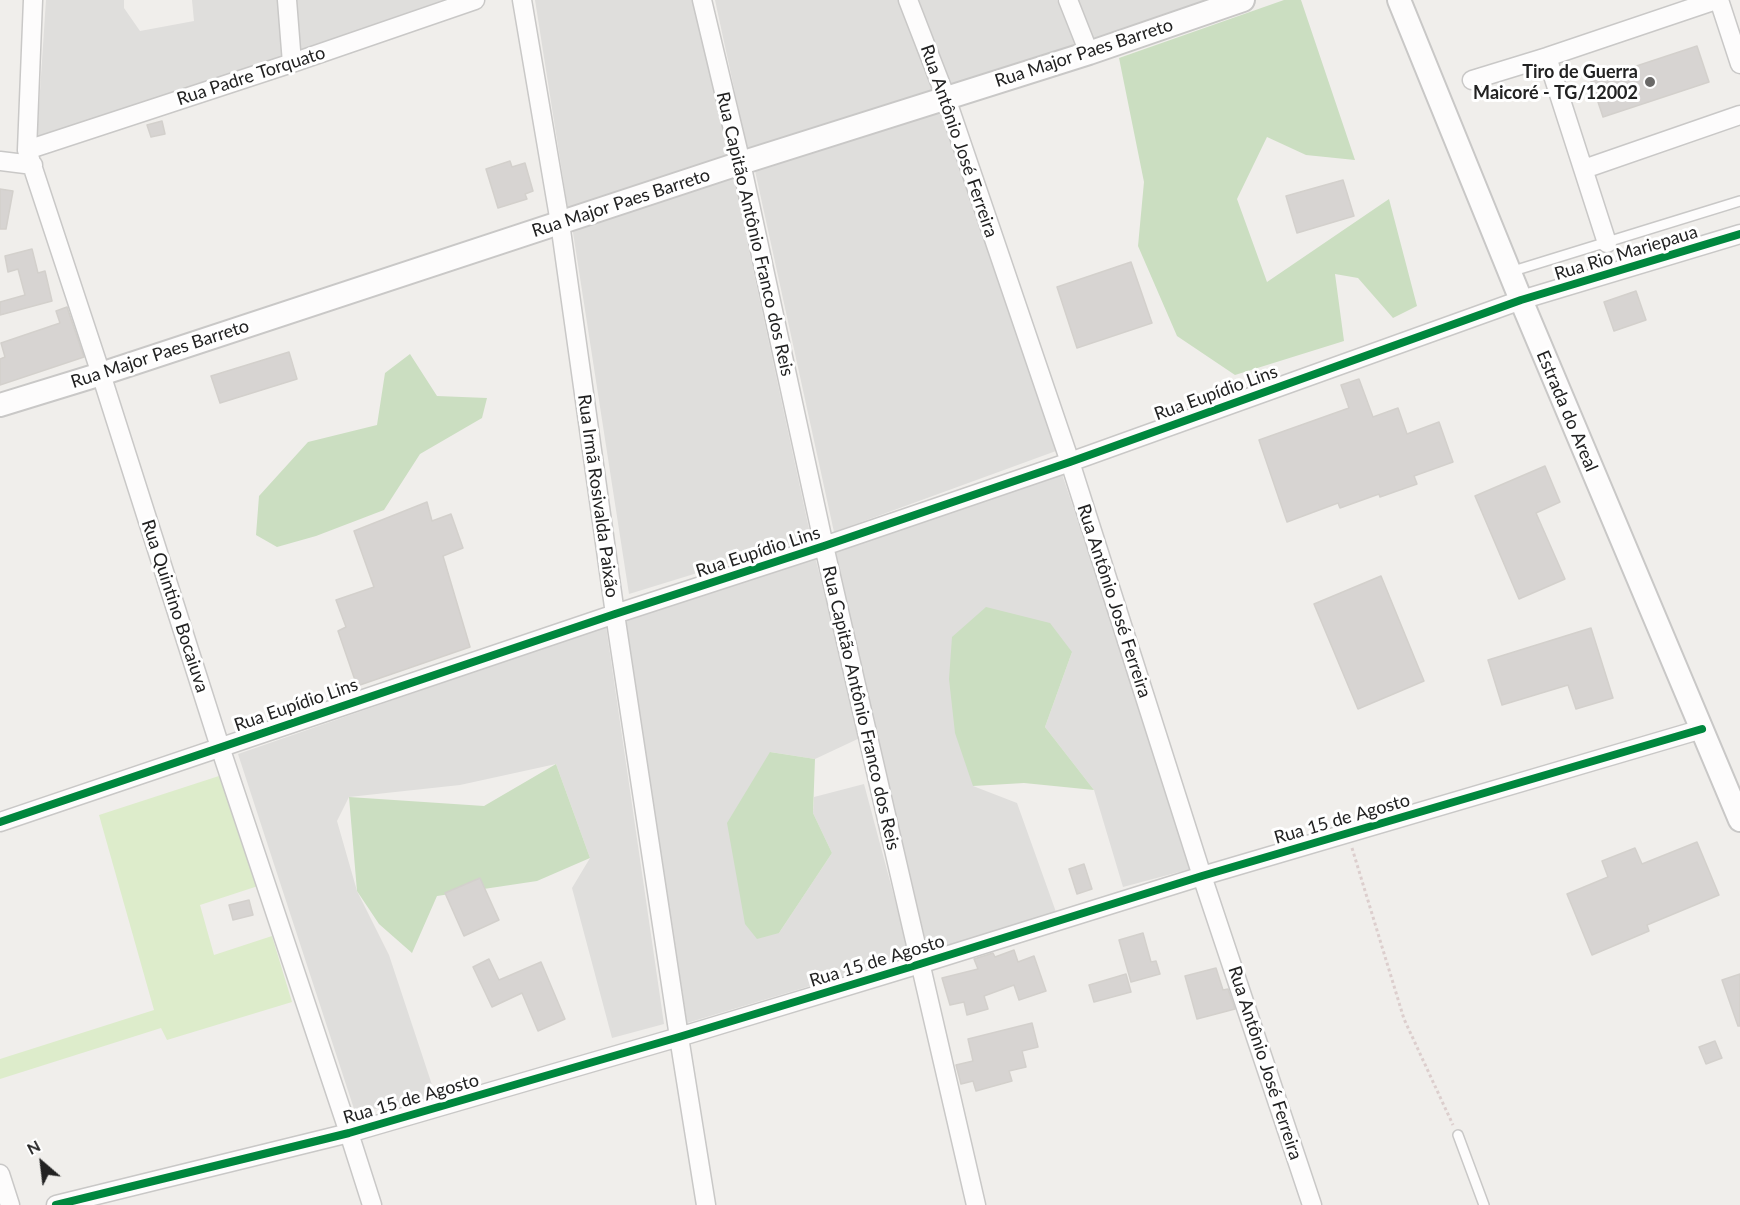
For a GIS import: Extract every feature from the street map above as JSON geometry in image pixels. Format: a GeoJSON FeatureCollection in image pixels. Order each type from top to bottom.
{"type":"FeatureCollection","features":[{"type":"Feature","properties":{"kind":"street","name":"Rua Quintino Bocaiuva"},"geometry":{"type":"LineString","coordinates":[[33,0],[30,158],[220,747],[372,1205]]}},
{"type":"Feature","properties":{"kind":"street"},"geometry":{"type":"LineString","coordinates":[[287,0],[292,63]]}},
{"type":"Feature","properties":{"kind":"street","name":"Rua Padre Torquato"},"geometry":{"type":"LineString","coordinates":[[0,161],[30,158],[292,63],[475,0]]}},
{"type":"Feature","properties":{"kind":"street","name":"Rua Irmã Rosivalda Paixão"},"geometry":{"type":"LineString","coordinates":[[522,0],[560,223],[615,614],[706,1205]]}},
{"type":"Feature","properties":{"kind":"street","name":"Rua Capitão Antônio Franco dos Reis"},"geometry":{"type":"LineString","coordinates":[[702,0],[741,163],[824,546],[976,1205]]}},
{"type":"Feature","properties":{"kind":"street","name":"Rua Antônio José Ferreira"},"geometry":{"type":"LineString","coordinates":[[908,0],[946,98],[1070,462],[1202,876],[1312,1205]]}},
{"type":"Feature","properties":{"kind":"street"},"geometry":{"type":"LineString","coordinates":[[1068,0],[1089,53]]}},
{"type":"Feature","properties":{"kind":"street","name":"Estrada do Areal"},"geometry":{"type":"LineString","coordinates":[[1400,0],[1509,272],[1740,819]]}},
{"type":"Feature","properties":{"kind":"street"},"geometry":{"type":"LineString","coordinates":[[1472,80],[1717,0],[1740,64]]}},
{"type":"Feature","properties":{"kind":"street","name":"Rua Major Paes Barreto"},"geometry":{"type":"LineString","coordinates":[[0,405],[101,374],[741,163],[1089,53],[1236,1]]}},
{"type":"Feature","properties":{"kind":"street"},"geometry":{"type":"LineString","coordinates":[[1547,57],[1607,243]]}},
{"type":"Feature","properties":{"kind":"street"},"geometry":{"type":"LineString","coordinates":[[1584,169],[1740,114]]}},
{"type":"Feature","properties":{"kind":"street","name":"Rua Rio Mariepaua"},"geometry":{"type":"LineString","coordinates":[[1521,300],[1740,234]]}},
{"type":"Feature","properties":{"kind":"street","name":"Rua Eupídio Lins"},"geometry":{"type":"LineString","coordinates":[[0,822],[1070,462],[1521,300]]}},
{"type":"Feature","properties":{"kind":"street","name":"Rua 15 de Agosto"},"geometry":{"type":"LineString","coordinates":[[56,1205],[349,1132],[679,1037],[1202,876],[1702,729]]}},
{"type":"Feature","properties":{"kind":"street"},"geometry":{"type":"LineString","coordinates":[[0,1174],[10,1205]]}},
{"type":"Feature","properties":{"kind":"lane"},"geometry":{"type":"LineString","coordinates":[[1509,272],[1740,201]]}},
{"type":"Feature","properties":{"kind":"lane"},"geometry":{"type":"LineString","coordinates":[[1458,1135],[1484,1205]]}},
{"type":"Feature","properties":{"kind":"path"},"geometry":{"type":"LineString","coordinates":[[1348,833],[1404,1019],[1458,1135]]}},
{"type":"Feature","properties":{"kind":"shaded area"},"geometry":{"type":"Polygon","coordinates":[[[46,0],[124,0],[124,8],[140,31],[194,21],[192,0],[279,0],[282,57],[37,137],[46,0]]]}},
{"type":"Feature","properties":{"kind":"shaded area"},"geometry":{"type":"Polygon","coordinates":[[[295,0],[452,0],[298,52],[295,0]]]}},
{"type":"Feature","properties":{"kind":"shaded area"},"geometry":{"type":"Polygon","coordinates":[[[535,0],[695,0],[735,158],[568,210],[535,0]]]}},
{"type":"Feature","properties":{"kind":"shaded area"},"geometry":{"type":"Polygon","coordinates":[[[715,0],[900,0],[936,93],[748,153],[715,0]]]}},
{"type":"Feature","properties":{"kind":"shaded area"},"geometry":{"type":"Polygon","coordinates":[[[919,0],[1057,0],[1077,49],[950,88],[919,0]]]}},
{"type":"Feature","properties":{"kind":"shaded area"},"geometry":{"type":"Polygon","coordinates":[[[1076,0],[1211,0],[1093,46],[1076,0]]]}},
{"type":"Feature","properties":{"kind":"shaded area"},"geometry":{"type":"Polygon","coordinates":[[[940,111],[1056,451],[834,532],[754,166],[940,111]]]}},
{"type":"Feature","properties":{"kind":"shaded area"},"geometry":{"type":"Polygon","coordinates":[[[733,176],[811,538],[629,594],[572,226],[733,176]]]}},
{"type":"Feature","properties":{"kind":"shaded area"},"geometry":{"type":"Polygon","coordinates":[[[1062,474],[1194,868],[1123,887],[1094,790],[1045,727],[1072,652],[973,786],[1017,803],[1056,912],[928,952],[833,552],[1062,474]]]}},
{"type":"Feature","properties":{"kind":"shaded area"},"geometry":{"type":"Polygon","coordinates":[[[815,557],[862,737],[815,759],[770,752],[779,933],[832,853],[813,813],[814,797],[864,784],[910,956],[687,1023],[625,617],[815,557]]]}},
{"type":"Feature","properties":{"kind":"shaded area"},"geometry":{"type":"Polygon","coordinates":[[[606,626],[664,1024],[612,1038],[572,888],[590,858],[556,764],[460,785],[349,797],[337,821],[357,891],[389,955],[437,1100],[355,1112],[238,754],[606,626]]]}},
{"type":"Feature","properties":{"kind":"green space"},"geometry":{"type":"Polygon","coordinates":[[[1284,0],[1301,0],[1355,160],[1306,155],[1267,137],[1237,199],[1267,282],[1389,199],[1417,306],[1393,318],[1358,278],[1335,274],[1344,341],[1235,375],[1177,336],[1138,246],[1144,182],[1119,58],[1284,0]]]}},
{"type":"Feature","properties":{"kind":"green space"},"geometry":{"type":"Polygon","coordinates":[[[410,354],[437,396],[487,398],[482,418],[420,454],[384,510],[316,536],[277,547],[256,535],[259,496],[308,442],[377,425],[385,373],[410,354]]]}},
{"type":"Feature","properties":{"kind":"green space"},"geometry":{"type":"Polygon","coordinates":[[[986,607],[1050,623],[1072,652],[1045,727],[1094,790],[1024,783],[973,786],[955,733],[949,679],[952,637],[986,607]]]}},
{"type":"Feature","properties":{"kind":"green space"},"geometry":{"type":"Polygon","coordinates":[[[770,752],[815,759],[813,813],[832,853],[779,933],[757,939],[745,924],[727,823],[770,752]]]}},
{"type":"Feature","properties":{"kind":"green space"},"geometry":{"type":"Polygon","coordinates":[[[556,764],[590,858],[537,881],[437,896],[412,953],[379,924],[357,891],[349,797],[484,806],[556,764]]]}},
{"type":"Feature","properties":{"kind":"green space"},"geometry":{"type":"Polygon","coordinates":[[[222,775],[258,886],[200,905],[214,955],[272,936],[292,1002],[167,1040],[161,1028],[0,1079],[0,1059],[154,1010],[99,815],[222,775]]]}},
{"type":"Feature","properties":{"kind":"building","name":"Tiro de Guerra Maicoré - TG/12002"},"geometry":{"type":"Polygon","coordinates":[[[1697,46],[1709,82],[1603,117],[1591,81],[1697,46]]]}},
{"type":"Feature","properties":{"kind":"building"},"geometry":{"type":"Polygon","coordinates":[[[162,121],[165,134],[151,137],[147,125],[162,121]]]}},
{"type":"Feature","properties":{"kind":"building"},"geometry":{"type":"Polygon","coordinates":[[[510,161],[512,167],[525,163],[533,191],[525,194],[527,199],[498,208],[486,169],[510,161]]]}},
{"type":"Feature","properties":{"kind":"building"},"geometry":{"type":"Polygon","coordinates":[[[1343,180],[1354,216],[1297,233],[1286,196],[1343,180]]]}},
{"type":"Feature","properties":{"kind":"building"},"geometry":{"type":"Polygon","coordinates":[[[0,189],[13,191],[6,229],[0,229],[0,189]]]}},
{"type":"Feature","properties":{"kind":"building"},"geometry":{"type":"Polygon","coordinates":[[[32,249],[38,273],[45,271],[52,301],[0,315],[0,302],[25,295],[18,269],[8,272],[5,256],[32,249]]]}},
{"type":"Feature","properties":{"kind":"building"},"geometry":{"type":"Polygon","coordinates":[[[1131,262],[1152,323],[1077,348],[1057,287],[1131,262]]]}},
{"type":"Feature","properties":{"kind":"building"},"geometry":{"type":"Polygon","coordinates":[[[1636,291],[1646,320],[1614,331],[1604,302],[1636,291]]]}},
{"type":"Feature","properties":{"kind":"building"},"geometry":{"type":"Polygon","coordinates":[[[67,307],[84,357],[0,385],[0,359],[5,357],[1,343],[60,323],[56,311],[67,307]]]}},
{"type":"Feature","properties":{"kind":"building"},"geometry":{"type":"Polygon","coordinates":[[[289,352],[297,379],[220,403],[211,376],[289,352]]]}},
{"type":"Feature","properties":{"kind":"building"},"geometry":{"type":"Polygon","coordinates":[[[1359,379],[1373,417],[1398,408],[1407,434],[1439,422],[1453,462],[1414,476],[1417,484],[1340,508],[1338,503],[1287,522],[1259,440],[1349,408],[1341,385],[1359,379]]]}},
{"type":"Feature","properties":{"kind":"building"},"geometry":{"type":"Polygon","coordinates":[[[1545,466],[1560,502],[1536,513],[1565,579],[1519,599],[1475,496],[1545,466]]]}},
{"type":"Feature","properties":{"kind":"building"},"geometry":{"type":"Polygon","coordinates":[[[427,502],[432,521],[451,514],[463,548],[443,556],[470,647],[357,686],[338,631],[346,627],[336,600],[374,587],[354,531],[427,502]]]}},
{"type":"Feature","properties":{"kind":"building"},"geometry":{"type":"Polygon","coordinates":[[[1381,576],[1424,681],[1358,709],[1314,604],[1381,576]]]}},
{"type":"Feature","properties":{"kind":"building"},"geometry":{"type":"Polygon","coordinates":[[[1591,628],[1613,698],[1576,709],[1568,685],[1502,705],[1488,660],[1591,628]]]}},
{"type":"Feature","properties":{"kind":"building"},"geometry":{"type":"Polygon","coordinates":[[[1697,842],[1719,895],[1647,925],[1649,931],[1592,955],[1567,894],[1608,877],[1602,861],[1635,848],[1642,864],[1697,842]]]}},
{"type":"Feature","properties":{"kind":"building"},"geometry":{"type":"Polygon","coordinates":[[[1084,864],[1092,889],[1077,894],[1069,869],[1084,864]]]}},
{"type":"Feature","properties":{"kind":"building"},"geometry":{"type":"Polygon","coordinates":[[[480,878],[499,920],[464,936],[445,893],[480,878]]]}},
{"type":"Feature","properties":{"kind":"building"},"geometry":{"type":"Polygon","coordinates":[[[249,900],[253,915],[233,920],[229,905],[249,900]]]}},
{"type":"Feature","properties":{"kind":"building"},"geometry":{"type":"Polygon","coordinates":[[[1143,933],[1151,962],[1156,961],[1160,974],[1131,982],[1119,940],[1143,933]]]}},
{"type":"Feature","properties":{"kind":"building"},"geometry":{"type":"Polygon","coordinates":[[[1014,950],[1018,962],[1034,956],[1046,991],[1019,1000],[1014,985],[984,996],[988,1009],[967,1015],[964,1002],[950,1005],[942,978],[978,969],[974,959],[993,953],[995,957],[1014,950]]]}},
{"type":"Feature","properties":{"kind":"building"},"geometry":{"type":"Polygon","coordinates":[[[489,959],[499,980],[541,962],[565,1019],[538,1031],[522,993],[492,1007],[473,967],[489,959]]]}},
{"type":"Feature","properties":{"kind":"building"},"geometry":{"type":"Polygon","coordinates":[[[1216,968],[1223,990],[1228,989],[1235,1009],[1197,1019],[1185,976],[1216,968]]]}},
{"type":"Feature","properties":{"kind":"building"},"geometry":{"type":"Polygon","coordinates":[[[1126,974],[1131,992],[1094,1002],[1089,985],[1126,974]]]}},
{"type":"Feature","properties":{"kind":"building"},"geometry":{"type":"Polygon","coordinates":[[[1740,974],[1740,1026],[1738,1026],[1722,980],[1740,974]]]}},
{"type":"Feature","properties":{"kind":"building"},"geometry":{"type":"Polygon","coordinates":[[[1032,1023],[1038,1047],[1022,1051],[1026,1067],[1009,1071],[1012,1081],[976,1091],[973,1081],[961,1084],[956,1065],[973,1061],[968,1039],[1032,1023]]]}},
{"type":"Feature","properties":{"kind":"building"},"geometry":{"type":"Polygon","coordinates":[[[1715,1041],[1722,1058],[1706,1064],[1699,1047],[1715,1041]]]}},
{"type":"Feature","properties":{"kind":"cycle path"},"geometry":{"type":"LineString","coordinates":[[0,822],[1070,462],[1521,300],[1740,234]]}},
{"type":"Feature","properties":{"kind":"cycle path"},"geometry":{"type":"LineString","coordinates":[[56,1205],[349,1133],[679,1037],[1202,876],[1702,729]]}},
{"type":"Feature","properties":{"kind":"place","name":"Tiro de Guerra Maicoré - TG/12002"},"geometry":{"type":"Point","coordinates":[1650,82]}}]}
